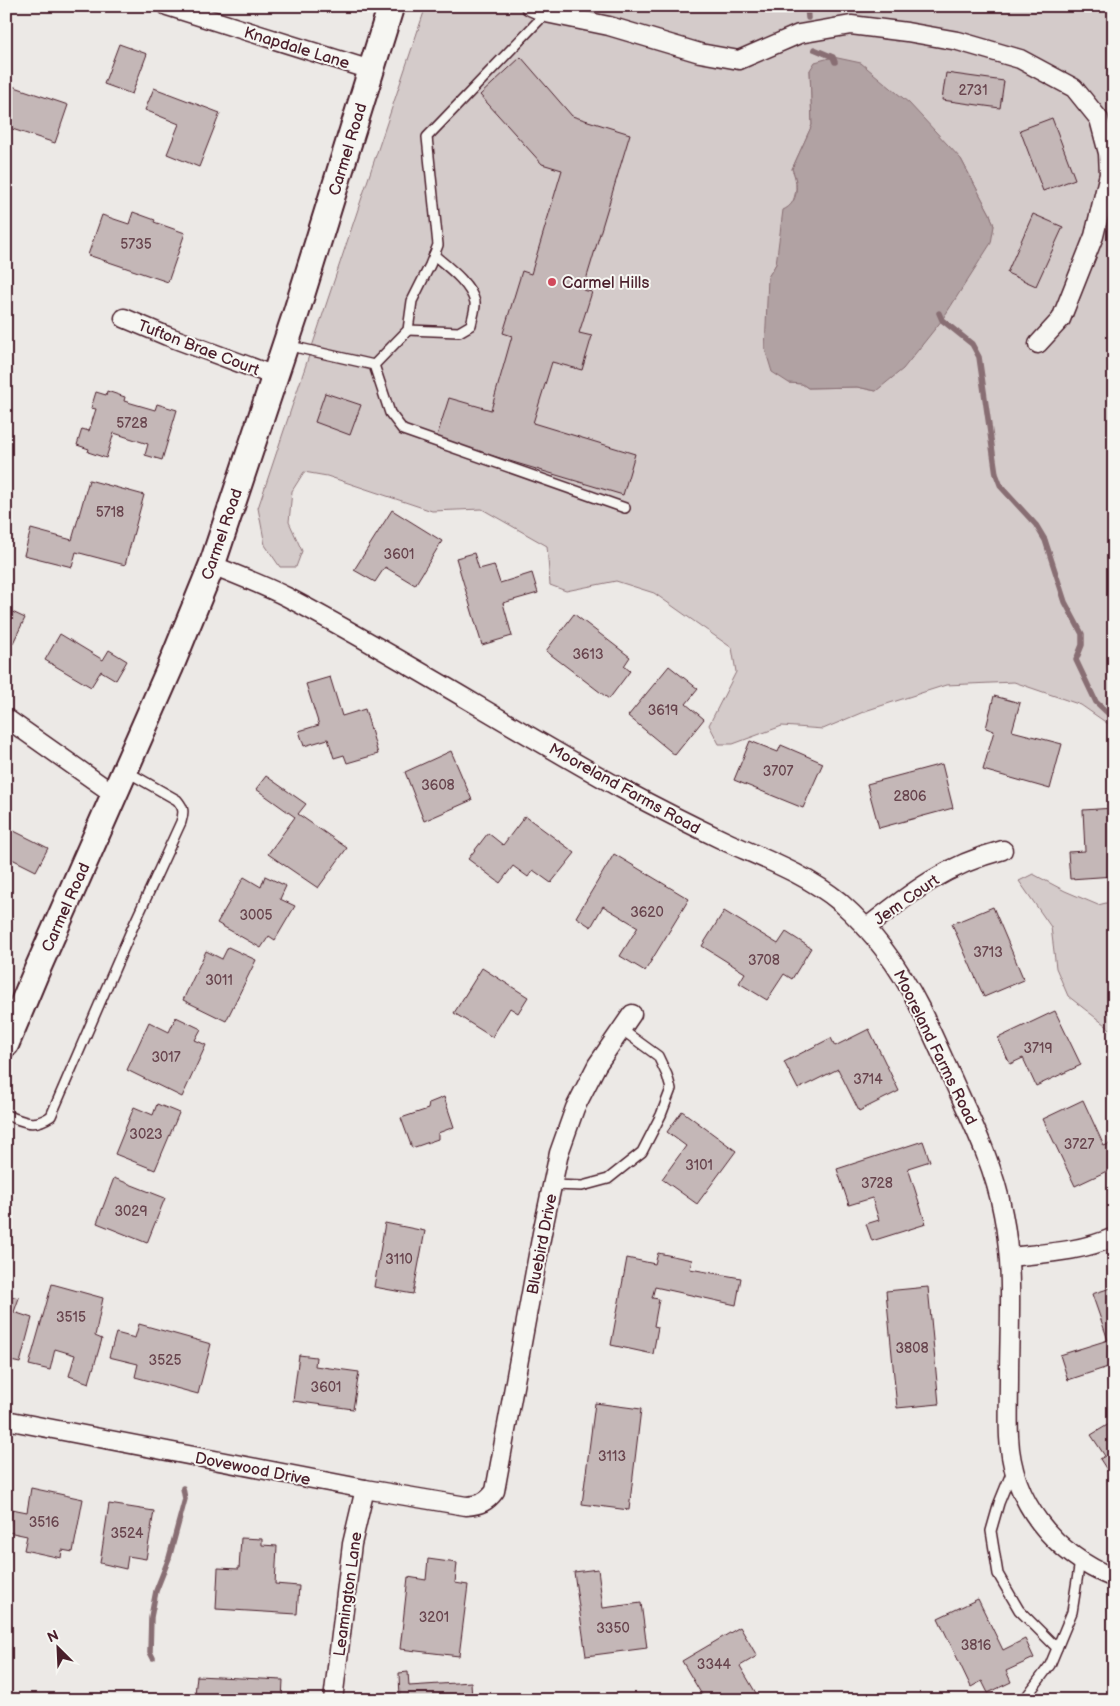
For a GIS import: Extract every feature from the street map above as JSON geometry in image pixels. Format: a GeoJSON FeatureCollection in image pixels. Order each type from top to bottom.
{"type":"FeatureCollection","features":[{"type":"Feature","properties":{"kind":"main road","name":"Carmel Road"},"geometry":{"type":"LineString","coordinates":[[6,1044],[126,771],[212,564],[285,345],[390,6]]}},
{"type":"Feature","properties":{"kind":"street","name":"Knapdale Lane"},"geometry":{"type":"LineString","coordinates":[[167,6],[371,70]]}},
{"type":"Feature","properties":{"kind":"street"},"geometry":{"type":"LineString","coordinates":[[538,10],[609,26],[700,53],[739,60],[799,34],[851,25],[907,32],[958,41],[1020,59],[1074,88],[1100,118],[1108,153],[1109,174],[1094,236],[1061,320],[1038,344]]}},
{"type":"Feature","properties":{"kind":"street","name":"Tufton Brae Court"},"geometry":{"type":"LineString","coordinates":[[124,318],[275,376]]}},
{"type":"Feature","properties":{"kind":"street","name":"Mooreland Farms Road"},"geometry":{"type":"LineString","coordinates":[[212,564],[283,595],[638,797],[703,831],[791,870],[839,902],[866,928],[896,965],[918,1004],[991,1167],[1001,1204],[1009,1257],[1009,1440],[1022,1492],[1031,1510],[1049,1535],[1068,1553],[1093,1569],[1114,1578]]}},
{"type":"Feature","properties":{"kind":"street"},"geometry":{"type":"LineString","coordinates":[[6,718],[115,795]]}},
{"type":"Feature","properties":{"kind":"street","name":"Jem Court"},"geometry":{"type":"LineString","coordinates":[[866,928],[924,884],[951,869],[1003,850]]}},
{"type":"Feature","properties":{"kind":"street","name":"Bluebird Drive"},"geometry":{"type":"LineString","coordinates":[[495,1491],[559,1153],[575,1108],[597,1065],[632,1014]]}},
{"type":"Feature","properties":{"kind":"street"},"geometry":{"type":"LineString","coordinates":[[1009,1257],[1078,1249],[1095,1245],[1114,1237]]}},
{"type":"Feature","properties":{"kind":"street","name":"Dovewood Drive"},"geometry":{"type":"LineString","coordinates":[[6,1420],[364,1489],[466,1506],[479,1505],[489,1499],[495,1491]]}},
{"type":"Feature","properties":{"kind":"street","name":"Leamington Lane"},"geometry":{"type":"LineString","coordinates":[[333,1700],[352,1544],[364,1489]]}},
{"type":"Feature","properties":{"kind":"lane"},"geometry":{"type":"LineString","coordinates":[[374,365],[408,330],[412,301],[438,245],[427,137],[538,10]]}},
{"type":"Feature","properties":{"kind":"lane"},"geometry":{"type":"LineString","coordinates":[[408,330],[459,332],[471,325],[475,303],[467,288],[454,272],[434,255]]}},
{"type":"Feature","properties":{"kind":"lane"},"geometry":{"type":"LineString","coordinates":[[285,345],[374,365]]}},
{"type":"Feature","properties":{"kind":"lane"},"geometry":{"type":"LineString","coordinates":[[374,365],[390,413],[403,430],[625,508]]}},
{"type":"Feature","properties":{"kind":"lane"},"geometry":{"type":"LineString","coordinates":[[6,1115],[32,1124],[41,1123],[51,1116],[131,931],[181,822],[184,812],[182,805],[177,800],[126,771]]}},
{"type":"Feature","properties":{"kind":"lane"},"geometry":{"type":"LineString","coordinates":[[552,1184],[582,1186],[608,1179],[642,1152],[661,1115],[671,1089],[668,1075],[658,1056],[621,1029]]}},
{"type":"Feature","properties":{"kind":"lane"},"geometry":{"type":"LineString","coordinates":[[1014,1466],[999,1503],[991,1532],[998,1574],[1019,1610],[1057,1648]]}},
{"type":"Feature","properties":{"kind":"lane"},"geometry":{"type":"LineString","coordinates":[[1024,1700],[1050,1664],[1072,1612],[1080,1561]]}},
{"type":"Feature","properties":{"kind":"shaded area"},"geometry":{"type":"Polygon","coordinates":[[[426,6],[1114,6],[1114,728],[1081,705],[1014,682],[946,685],[868,710],[823,729],[782,726],[733,744],[719,744],[709,725],[736,672],[732,648],[654,593],[616,581],[566,591],[550,585],[547,546],[482,509],[432,511],[327,476],[304,472],[292,491],[289,522],[302,551],[296,567],[280,567],[265,545],[258,508],[426,6]],[[810,70],[812,125],[792,169],[796,184],[794,198],[776,264],[768,278],[789,383],[802,384],[808,388],[857,387],[876,391],[994,226],[990,214],[961,159],[810,70]]]}},
{"type":"Feature","properties":{"kind":"shaded area"},"geometry":{"type":"Polygon","coordinates":[[[833,57],[861,63],[909,103],[961,159],[990,214],[994,226],[991,243],[942,320],[903,369],[876,391],[857,387],[808,388],[802,384],[789,383],[772,372],[765,349],[768,277],[776,264],[783,210],[795,198],[796,180],[792,169],[812,125],[810,70],[815,62],[833,57]]]}},
{"type":"Feature","properties":{"kind":"shaded area"},"geometry":{"type":"Polygon","coordinates":[[[1033,874],[1065,891],[1098,905],[1114,901],[1114,1032],[1068,996],[1056,968],[1051,927],[1019,881],[1033,874]]]}},
{"type":"Feature","properties":{"kind":"building"},"geometry":{"type":"Polygon","coordinates":[[[119,44],[147,54],[132,94],[104,84],[119,44]]]}},
{"type":"Feature","properties":{"kind":"building","name":"Carmel Hills"},"geometry":{"type":"Polygon","coordinates":[[[521,57],[572,116],[630,134],[583,290],[592,292],[579,333],[592,336],[582,370],[552,362],[533,423],[635,454],[623,495],[436,439],[449,398],[491,410],[512,336],[503,333],[522,271],[531,274],[562,170],[542,164],[480,95],[521,57]]]}},
{"type":"Feature","properties":{"kind":"building"},"geometry":{"type":"Polygon","coordinates":[[[946,73],[1004,81],[1000,108],[942,100],[946,73]]]}},
{"type":"Feature","properties":{"kind":"building"},"geometry":{"type":"Polygon","coordinates":[[[6,84],[68,105],[55,143],[6,127],[6,84]]]}},
{"type":"Feature","properties":{"kind":"building"},"geometry":{"type":"Polygon","coordinates":[[[154,88],[220,113],[199,167],[167,154],[179,124],[145,110],[154,88]]]}},
{"type":"Feature","properties":{"kind":"building"},"geometry":{"type":"Polygon","coordinates":[[[1052,118],[1075,179],[1043,191],[1020,130],[1052,118]]]}},
{"type":"Feature","properties":{"kind":"building"},"geometry":{"type":"Polygon","coordinates":[[[133,212],[185,233],[168,282],[88,255],[102,215],[129,224],[133,212]]]}},
{"type":"Feature","properties":{"kind":"building"},"geometry":{"type":"Polygon","coordinates":[[[1033,214],[1063,227],[1036,286],[1007,273],[1033,214]]]}},
{"type":"Feature","properties":{"kind":"building"},"geometry":{"type":"Polygon","coordinates":[[[107,391],[125,397],[124,401],[155,410],[157,404],[177,410],[162,460],[145,455],[148,444],[114,433],[106,458],[88,452],[89,449],[77,445],[82,429],[89,431],[96,409],[91,408],[96,392],[106,395],[107,391]]]}},
{"type":"Feature","properties":{"kind":"building"},"geometry":{"type":"Polygon","coordinates":[[[325,393],[361,405],[350,435],[315,422],[325,393]]]}},
{"type":"Feature","properties":{"kind":"building"},"geometry":{"type":"Polygon","coordinates":[[[89,480],[144,495],[125,565],[76,552],[72,567],[24,555],[31,529],[72,540],[89,480]]]}},
{"type":"Feature","properties":{"kind":"building"},"geometry":{"type":"Polygon","coordinates":[[[392,510],[442,541],[415,585],[385,567],[375,582],[354,570],[392,510]]]}},
{"type":"Feature","properties":{"kind":"building"},"geometry":{"type":"Polygon","coordinates":[[[474,553],[479,569],[494,565],[500,583],[532,573],[538,593],[503,603],[512,636],[482,645],[456,558],[474,553]]]}},
{"type":"Feature","properties":{"kind":"building"},"geometry":{"type":"Polygon","coordinates":[[[6,609],[25,618],[13,643],[6,639],[6,609]]]}},
{"type":"Feature","properties":{"kind":"building"},"geometry":{"type":"Polygon","coordinates":[[[574,614],[630,657],[624,666],[630,671],[609,699],[546,651],[574,614]]]}},
{"type":"Feature","properties":{"kind":"building"},"geometry":{"type":"Polygon","coordinates":[[[60,634],[103,660],[109,650],[127,661],[116,680],[101,671],[91,687],[45,660],[60,634]]]}},
{"type":"Feature","properties":{"kind":"building"},"geometry":{"type":"Polygon","coordinates":[[[669,666],[698,689],[686,704],[704,719],[675,755],[628,716],[669,666]]]}},
{"type":"Feature","properties":{"kind":"building"},"geometry":{"type":"Polygon","coordinates":[[[330,677],[342,716],[365,709],[378,754],[347,763],[344,755],[334,758],[328,739],[304,746],[299,731],[319,725],[306,684],[330,677]]]}},
{"type":"Feature","properties":{"kind":"building"},"geometry":{"type":"Polygon","coordinates":[[[994,696],[1020,703],[1012,731],[1062,744],[1050,789],[983,770],[994,731],[986,728],[994,696]]]}},
{"type":"Feature","properties":{"kind":"building"},"geometry":{"type":"Polygon","coordinates":[[[750,741],[778,752],[781,745],[823,763],[803,808],[734,780],[750,741]]]}},
{"type":"Feature","properties":{"kind":"building"},"geometry":{"type":"Polygon","coordinates":[[[451,751],[472,800],[424,821],[405,772],[451,751]]]}},
{"type":"Feature","properties":{"kind":"building"},"geometry":{"type":"Polygon","coordinates":[[[942,764],[953,808],[879,828],[867,784],[942,764]]]}},
{"type":"Feature","properties":{"kind":"building"},"geometry":{"type":"Polygon","coordinates":[[[266,776],[306,804],[298,814],[347,848],[318,888],[268,854],[295,817],[256,789],[266,776]]]}},
{"type":"Feature","properties":{"kind":"building"},"geometry":{"type":"Polygon","coordinates":[[[1114,808],[1114,876],[1070,879],[1068,852],[1085,851],[1083,810],[1114,808]]]}},
{"type":"Feature","properties":{"kind":"building"},"geometry":{"type":"Polygon","coordinates":[[[525,816],[575,853],[551,883],[533,870],[528,877],[513,866],[500,883],[468,859],[488,833],[503,845],[525,816]]]}},
{"type":"Feature","properties":{"kind":"building"},"geometry":{"type":"Polygon","coordinates":[[[6,827],[48,848],[36,871],[6,856],[6,827]]]}},
{"type":"Feature","properties":{"kind":"building"},"geometry":{"type":"Polygon","coordinates":[[[614,854],[689,899],[645,971],[620,956],[638,927],[603,906],[591,927],[576,917],[614,854]]]}},
{"type":"Feature","properties":{"kind":"building"},"geometry":{"type":"Polygon","coordinates":[[[265,876],[286,886],[280,899],[295,906],[275,940],[269,936],[261,948],[217,923],[244,877],[261,887],[265,876]]]}},
{"type":"Feature","properties":{"kind":"building"},"geometry":{"type":"Polygon","coordinates":[[[993,907],[1024,980],[984,997],[952,924],[993,907]]]}},
{"type":"Feature","properties":{"kind":"building"},"geometry":{"type":"Polygon","coordinates":[[[724,911],[778,944],[786,932],[811,948],[792,979],[784,974],[767,1000],[739,983],[745,973],[702,946],[724,911]]]}},
{"type":"Feature","properties":{"kind":"building"},"geometry":{"type":"Polygon","coordinates":[[[228,947],[256,960],[226,1021],[183,1000],[206,951],[222,959],[228,947]]]}},
{"type":"Feature","properties":{"kind":"building"},"geometry":{"type":"Polygon","coordinates":[[[482,968],[528,997],[518,1013],[510,1008],[492,1037],[454,1013],[482,968]]]}},
{"type":"Feature","properties":{"kind":"building"},"geometry":{"type":"Polygon","coordinates":[[[1055,1011],[1081,1065],[1036,1086],[1023,1058],[1010,1064],[998,1038],[1055,1011]]]}},
{"type":"Feature","properties":{"kind":"building"},"geometry":{"type":"Polygon","coordinates":[[[176,1017],[201,1029],[195,1040],[206,1045],[182,1097],[127,1070],[149,1022],[169,1032],[176,1017]]]}},
{"type":"Feature","properties":{"kind":"building"},"geometry":{"type":"Polygon","coordinates":[[[869,1029],[899,1091],[859,1111],[838,1069],[798,1089],[784,1062],[831,1038],[835,1046],[869,1029]]]}},
{"type":"Feature","properties":{"kind":"building"},"geometry":{"type":"Polygon","coordinates":[[[444,1097],[454,1127],[438,1133],[438,1139],[412,1148],[401,1118],[428,1109],[429,1103],[444,1097]]]}},
{"type":"Feature","properties":{"kind":"building"},"geometry":{"type":"Polygon","coordinates":[[[1083,1100],[1104,1146],[1114,1142],[1114,1180],[1109,1170],[1075,1186],[1043,1119],[1083,1100]]]}},
{"type":"Feature","properties":{"kind":"building"},"geometry":{"type":"Polygon","coordinates":[[[157,1104],[179,1113],[155,1170],[115,1154],[134,1107],[153,1115],[157,1104]]]}},
{"type":"Feature","properties":{"kind":"building"},"geometry":{"type":"Polygon","coordinates":[[[682,1111],[736,1151],[697,1204],[662,1179],[686,1146],[667,1132],[682,1111]]]}},
{"type":"Feature","properties":{"kind":"building"},"geometry":{"type":"Polygon","coordinates":[[[923,1141],[930,1161],[908,1168],[926,1224],[872,1241],[866,1224],[879,1220],[872,1198],[849,1205],[837,1169],[923,1141]]]}},
{"type":"Feature","properties":{"kind":"building"},"geometry":{"type":"Polygon","coordinates":[[[114,1178],[165,1198],[147,1243],[97,1223],[114,1178]]]}},
{"type":"Feature","properties":{"kind":"building"},"geometry":{"type":"Polygon","coordinates":[[[385,1223],[425,1231],[413,1294],[374,1287],[385,1223]]]}},
{"type":"Feature","properties":{"kind":"building"},"geometry":{"type":"Polygon","coordinates":[[[658,1253],[692,1260],[690,1269],[741,1278],[736,1305],[655,1287],[652,1298],[659,1299],[654,1326],[658,1327],[653,1354],[611,1345],[627,1258],[655,1264],[658,1253]]]}},
{"type":"Feature","properties":{"kind":"building"},"geometry":{"type":"Polygon","coordinates":[[[52,1284],[103,1298],[95,1336],[102,1339],[89,1383],[69,1376],[75,1355],[55,1349],[50,1370],[29,1365],[52,1284]]]}},
{"type":"Feature","properties":{"kind":"building"},"geometry":{"type":"Polygon","coordinates":[[[928,1287],[939,1404],[897,1408],[886,1291],[928,1287]]]}},
{"type":"Feature","properties":{"kind":"building"},"geometry":{"type":"Polygon","coordinates":[[[1114,1287],[1114,1365],[1068,1380],[1060,1355],[1108,1340],[1092,1294],[1114,1287]]]}},
{"type":"Feature","properties":{"kind":"building"},"geometry":{"type":"Polygon","coordinates":[[[6,1295],[19,1298],[14,1312],[32,1318],[20,1363],[6,1360],[6,1295]]]}},
{"type":"Feature","properties":{"kind":"building"},"geometry":{"type":"Polygon","coordinates":[[[139,1324],[211,1344],[198,1394],[135,1377],[138,1364],[109,1357],[116,1333],[135,1338],[139,1324]]]}},
{"type":"Feature","properties":{"kind":"building"},"geometry":{"type":"Polygon","coordinates":[[[299,1355],[316,1357],[315,1366],[359,1372],[353,1409],[293,1401],[299,1355]]]}},
{"type":"Feature","properties":{"kind":"building"},"geometry":{"type":"Polygon","coordinates":[[[595,1403],[641,1409],[629,1510],[582,1504],[595,1403]]]}},
{"type":"Feature","properties":{"kind":"building"},"geometry":{"type":"Polygon","coordinates":[[[1114,1421],[1114,1481],[1100,1459],[1105,1456],[1091,1435],[1114,1421]]]}},
{"type":"Feature","properties":{"kind":"building"},"geometry":{"type":"Polygon","coordinates":[[[31,1488],[83,1499],[73,1552],[62,1550],[61,1558],[24,1550],[27,1536],[8,1532],[12,1509],[27,1512],[31,1488]]]}},
{"type":"Feature","properties":{"kind":"building"},"geometry":{"type":"Polygon","coordinates":[[[109,1504],[154,1511],[146,1559],[128,1556],[126,1569],[100,1563],[109,1504]]]}},
{"type":"Feature","properties":{"kind":"building"},"geometry":{"type":"Polygon","coordinates":[[[241,1538],[262,1539],[262,1545],[277,1546],[275,1584],[299,1586],[297,1614],[216,1609],[218,1568],[239,1569],[241,1538]]]}},
{"type":"Feature","properties":{"kind":"building"},"geometry":{"type":"Polygon","coordinates":[[[428,1559],[457,1563],[455,1583],[468,1585],[459,1656],[400,1649],[408,1577],[426,1580],[428,1559]]]}},
{"type":"Feature","properties":{"kind":"building"},"geometry":{"type":"Polygon","coordinates":[[[598,1569],[603,1608],[641,1603],[647,1648],[586,1656],[574,1572],[598,1569]]]}},
{"type":"Feature","properties":{"kind":"building"},"geometry":{"type":"Polygon","coordinates":[[[978,1599],[1003,1650],[1025,1639],[1034,1658],[1006,1671],[1011,1682],[988,1693],[982,1681],[971,1687],[938,1618],[978,1599]]]}},
{"type":"Feature","properties":{"kind":"building"},"geometry":{"type":"Polygon","coordinates":[[[740,1627],[757,1656],[740,1666],[760,1700],[705,1700],[682,1661],[740,1627]]]}},
{"type":"Feature","properties":{"kind":"building"},"geometry":{"type":"Polygon","coordinates":[[[408,1672],[409,1686],[471,1682],[472,1700],[400,1700],[399,1673],[408,1672]]]}},
{"type":"Feature","properties":{"kind":"building"},"geometry":{"type":"Polygon","coordinates":[[[197,1676],[283,1680],[282,1700],[226,1700],[226,1696],[195,1694],[197,1676]]]}},
{"type":"Feature","properties":{"kind":"waterway"},"geometry":{"type":"LineString","coordinates":[[807,6],[808,18]]}},
{"type":"Feature","properties":{"kind":"waterway"},"geometry":{"type":"LineString","coordinates":[[814,49],[833,57],[835,62]]}},
{"type":"Feature","properties":{"kind":"waterway"},"geometry":{"type":"LineString","coordinates":[[939,313],[942,320],[972,344],[979,357],[996,474],[1001,487],[1036,525],[1045,540],[1065,602],[1082,634],[1082,645],[1076,660],[1096,702],[1114,719]]}},
{"type":"Feature","properties":{"kind":"waterway"},"geometry":{"type":"LineString","coordinates":[[153,1658],[150,1652],[151,1617],[156,1591],[169,1558],[185,1499],[183,1488]]}},
{"type":"Feature","properties":{"kind":"place","name":"Carmel Hills"},"geometry":{"type":"Point","coordinates":[552,282]}}]}
